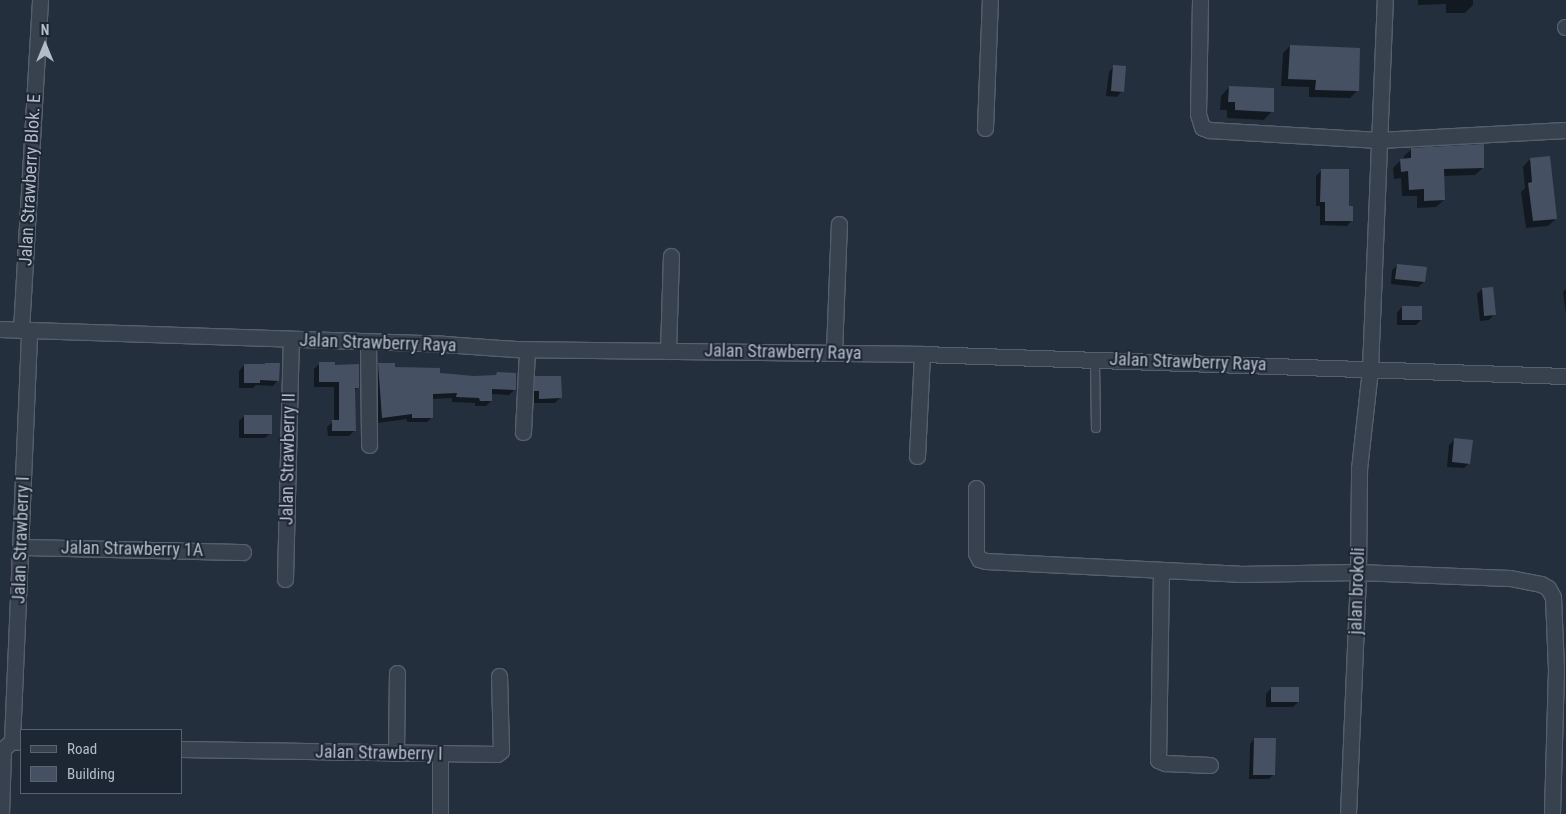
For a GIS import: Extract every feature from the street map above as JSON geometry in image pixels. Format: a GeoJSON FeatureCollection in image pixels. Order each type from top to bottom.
{"type":"FeatureCollection","features":[{"type":"Feature","properties":{"kind":"street","name":"Jalan Strawberry Blok. E"},"geometry":{"type":"LineString","coordinates":[[25,330],[40,0]]}},
{"type":"Feature","properties":{"kind":"street"},"geometry":{"type":"LineString","coordinates":[[986,128],[990,0]]}},
{"type":"Feature","properties":{"kind":"street"},"geometry":{"type":"LineString","coordinates":[[1200,0],[1198,114],[1202,127],[1222,132],[1379,140],[1566,130]]}},
{"type":"Feature","properties":{"kind":"street","name":"jalan brokoli"},"geometry":{"type":"LineString","coordinates":[[1348,814],[1358,572],[1359,469],[1370,369],[1385,0]]}},
{"type":"Feature","properties":{"kind":"street"},"geometry":{"type":"LineString","coordinates":[[834,352],[839,224]]}},
{"type":"Feature","properties":{"kind":"street"},"geometry":{"type":"LineString","coordinates":[[668,351],[671,256]]}},
{"type":"Feature","properties":{"kind":"street","name":"Jalan Strawberry Raya"},"geometry":{"type":"LineString","coordinates":[[0,329],[368,342],[527,350],[922,354],[1566,376]]}},
{"type":"Feature","properties":{"kind":"street","name":"Jalan Strawberry I"},"geometry":{"type":"LineString","coordinates":[[17,742],[25,330]]}},
{"type":"Feature","properties":{"kind":"street","name":"Jalan Strawberry II"},"geometry":{"type":"LineString","coordinates":[[285,578],[291,340]]}},
{"type":"Feature","properties":{"kind":"street"},"geometry":{"type":"LineString","coordinates":[[368,342],[369,445]]}},
{"type":"Feature","properties":{"kind":"street"},"geometry":{"type":"LineString","coordinates":[[523,432],[527,350]]}},
{"type":"Feature","properties":{"kind":"street"},"geometry":{"type":"LineString","coordinates":[[917,456],[922,354]]}},
{"type":"Feature","properties":{"kind":"street"},"geometry":{"type":"LineString","coordinates":[[976,488],[976,553],[979,559],[1069,567],[1239,574],[1358,572],[1510,578],[1528,580],[1548,588],[1552,597],[1556,670],[1552,814]]}},
{"type":"Feature","properties":{"kind":"street","name":"Jalan Strawberry 1A"},"geometry":{"type":"LineString","coordinates":[[21,547],[243,552]]}},
{"type":"Feature","properties":{"kind":"street"},"geometry":{"type":"LineString","coordinates":[[1161,571],[1158,760],[1165,763],[1210,765]]}},
{"type":"Feature","properties":{"kind":"street"},"geometry":{"type":"LineString","coordinates":[[396,753],[397,674]]}},
{"type":"Feature","properties":{"kind":"street","name":"Jalan Strawberry I"},"geometry":{"type":"LineString","coordinates":[[182,749],[486,755],[501,751],[499,676]]}},
{"type":"Feature","properties":{"kind":"street"},"geometry":{"type":"LineString","coordinates":[[1,814],[2,749],[17,742]]}},
{"type":"Feature","properties":{"kind":"street"},"geometry":{"type":"LineString","coordinates":[[440,754],[440,814]]}},
{"type":"Feature","properties":{"kind":"lane"},"geometry":{"type":"LineString","coordinates":[[1095,360],[1096,428]]}},
{"type":"Feature","properties":{"kind":"building"},"geometry":{"type":"Polygon","coordinates":[[[1290,45],[1360,48],[1359,91],[1315,90],[1316,80],[1288,79],[1290,45]]]}},
{"type":"Feature","properties":{"kind":"building"},"geometry":{"type":"Polygon","coordinates":[[[1113,65],[1126,66],[1124,92],[1111,91],[1113,65]]]}},
{"type":"Feature","properties":{"kind":"building"},"geometry":{"type":"Polygon","coordinates":[[[1229,86],[1274,88],[1274,112],[1235,110],[1235,102],[1228,102],[1229,86]]]}},
{"type":"Feature","properties":{"kind":"building"},"geometry":{"type":"Polygon","coordinates":[[[1484,144],[1484,168],[1444,169],[1445,200],[1424,201],[1424,189],[1409,190],[1408,171],[1401,172],[1400,159],[1411,158],[1411,148],[1484,144]]]}},
{"type":"Feature","properties":{"kind":"building"},"geometry":{"type":"Polygon","coordinates":[[[1550,156],[1557,219],[1533,221],[1528,183],[1532,182],[1530,158],[1550,156]]]}},
{"type":"Feature","properties":{"kind":"building"},"geometry":{"type":"Polygon","coordinates":[[[1321,169],[1349,169],[1349,206],[1353,206],[1353,221],[1325,221],[1325,202],[1320,202],[1321,169]]]}},
{"type":"Feature","properties":{"kind":"building"},"geometry":{"type":"Polygon","coordinates":[[[1397,264],[1427,267],[1425,282],[1395,279],[1397,264]]]}},
{"type":"Feature","properties":{"kind":"building"},"geometry":{"type":"Polygon","coordinates":[[[1493,287],[1496,315],[1484,316],[1482,288],[1493,287]]]}},
{"type":"Feature","properties":{"kind":"building"},"geometry":{"type":"Polygon","coordinates":[[[1402,306],[1422,306],[1422,320],[1402,320],[1402,306]]]}},
{"type":"Feature","properties":{"kind":"building"},"geometry":{"type":"Polygon","coordinates":[[[319,362],[335,362],[335,365],[359,364],[359,388],[355,388],[356,431],[332,431],[332,420],[339,420],[339,382],[319,382],[319,362]]]}},
{"type":"Feature","properties":{"kind":"building"},"geometry":{"type":"Polygon","coordinates":[[[280,363],[279,381],[260,380],[260,383],[244,383],[244,364],[280,363]]]}},
{"type":"Feature","properties":{"kind":"building"},"geometry":{"type":"Polygon","coordinates":[[[378,363],[395,363],[395,367],[440,368],[440,373],[474,376],[496,375],[497,372],[516,373],[516,390],[492,389],[492,401],[480,401],[479,398],[456,397],[457,393],[433,394],[433,418],[412,418],[412,414],[382,418],[378,363]]]}},
{"type":"Feature","properties":{"kind":"building"},"geometry":{"type":"Polygon","coordinates":[[[535,376],[561,376],[562,398],[539,399],[539,391],[534,391],[535,376]]]}},
{"type":"Feature","properties":{"kind":"building"},"geometry":{"type":"Polygon","coordinates":[[[244,415],[272,415],[272,434],[244,434],[244,415]]]}},
{"type":"Feature","properties":{"kind":"building"},"geometry":{"type":"Polygon","coordinates":[[[1454,438],[1473,440],[1470,464],[1452,462],[1454,438]]]}},
{"type":"Feature","properties":{"kind":"building"},"geometry":{"type":"Polygon","coordinates":[[[1271,687],[1299,687],[1299,702],[1271,702],[1271,687]]]}},
{"type":"Feature","properties":{"kind":"building"},"geometry":{"type":"Polygon","coordinates":[[[1254,738],[1276,738],[1275,775],[1253,775],[1254,738]]]}}]}
